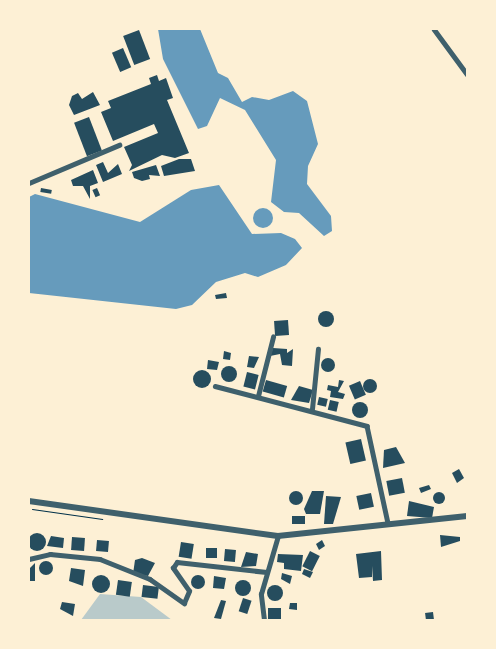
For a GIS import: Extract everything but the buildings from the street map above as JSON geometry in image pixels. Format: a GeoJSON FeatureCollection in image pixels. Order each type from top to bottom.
{"type":"FeatureCollection","features":[{"type":"Feature","properties":{"kind":"street"},"geometry":{"type":"LineString","coordinates":[[434,29],[467,74]]}},
{"type":"Feature","properties":{"kind":"street"},"geometry":{"type":"LineString","coordinates":[[29,183],[119,144]]}},
{"type":"Feature","properties":{"kind":"street"},"geometry":{"type":"LineString","coordinates":[[258,396],[273,337]]}},
{"type":"Feature","properties":{"kind":"street"},"geometry":{"type":"LineString","coordinates":[[312,409],[318,349]]}},
{"type":"Feature","properties":{"kind":"street"},"geometry":{"type":"LineString","coordinates":[[215,386],[312,409],[367,426],[388,524]]}},
{"type":"Feature","properties":{"kind":"street"},"geometry":{"type":"LineString","coordinates":[[29,501],[278,536],[388,524],[437,523],[467,516]]}},
{"type":"Feature","properties":{"kind":"street"},"geometry":{"type":"LineString","coordinates":[[264,620],[261,594],[278,536]]}},
{"type":"Feature","properties":{"kind":"street"},"geometry":{"type":"LineString","coordinates":[[29,559],[50,554],[89,556],[150,579],[184,603],[189,591],[173,568],[177,562],[266,572]]}},
{"type":"Feature","properties":{"kind":"shaded area"},"geometry":{"type":"Polygon","coordinates":[[[100,594],[141,597],[172,620],[81,620],[100,594]]]}},
{"type":"Feature","properties":{"kind":"water"},"geometry":{"type":"Polygon","coordinates":[[[158,29],[200,29],[218,73],[228,78],[242,102],[252,97],[269,100],[293,91],[307,101],[318,144],[308,166],[307,184],[331,216],[332,231],[324,236],[299,213],[284,212],[271,202],[276,160],[245,110],[220,98],[207,126],[198,129],[163,59],[158,29]]]}},
{"type":"Feature","properties":{"kind":"water"},"geometry":{"type":"Polygon","coordinates":[[[219,185],[252,234],[281,233],[295,239],[302,248],[286,265],[258,277],[245,273],[216,282],[192,305],[176,309],[29,293],[29,197],[35,194],[140,222],[191,190],[219,185]]]}},
{"type":"Feature","properties":{"kind":"water"},"geometry":{"type":"Polygon","coordinates":[[[259,208],[267,208],[273,214],[273,222],[267,228],[259,228],[253,222],[253,214],[259,208]]]}}]}
